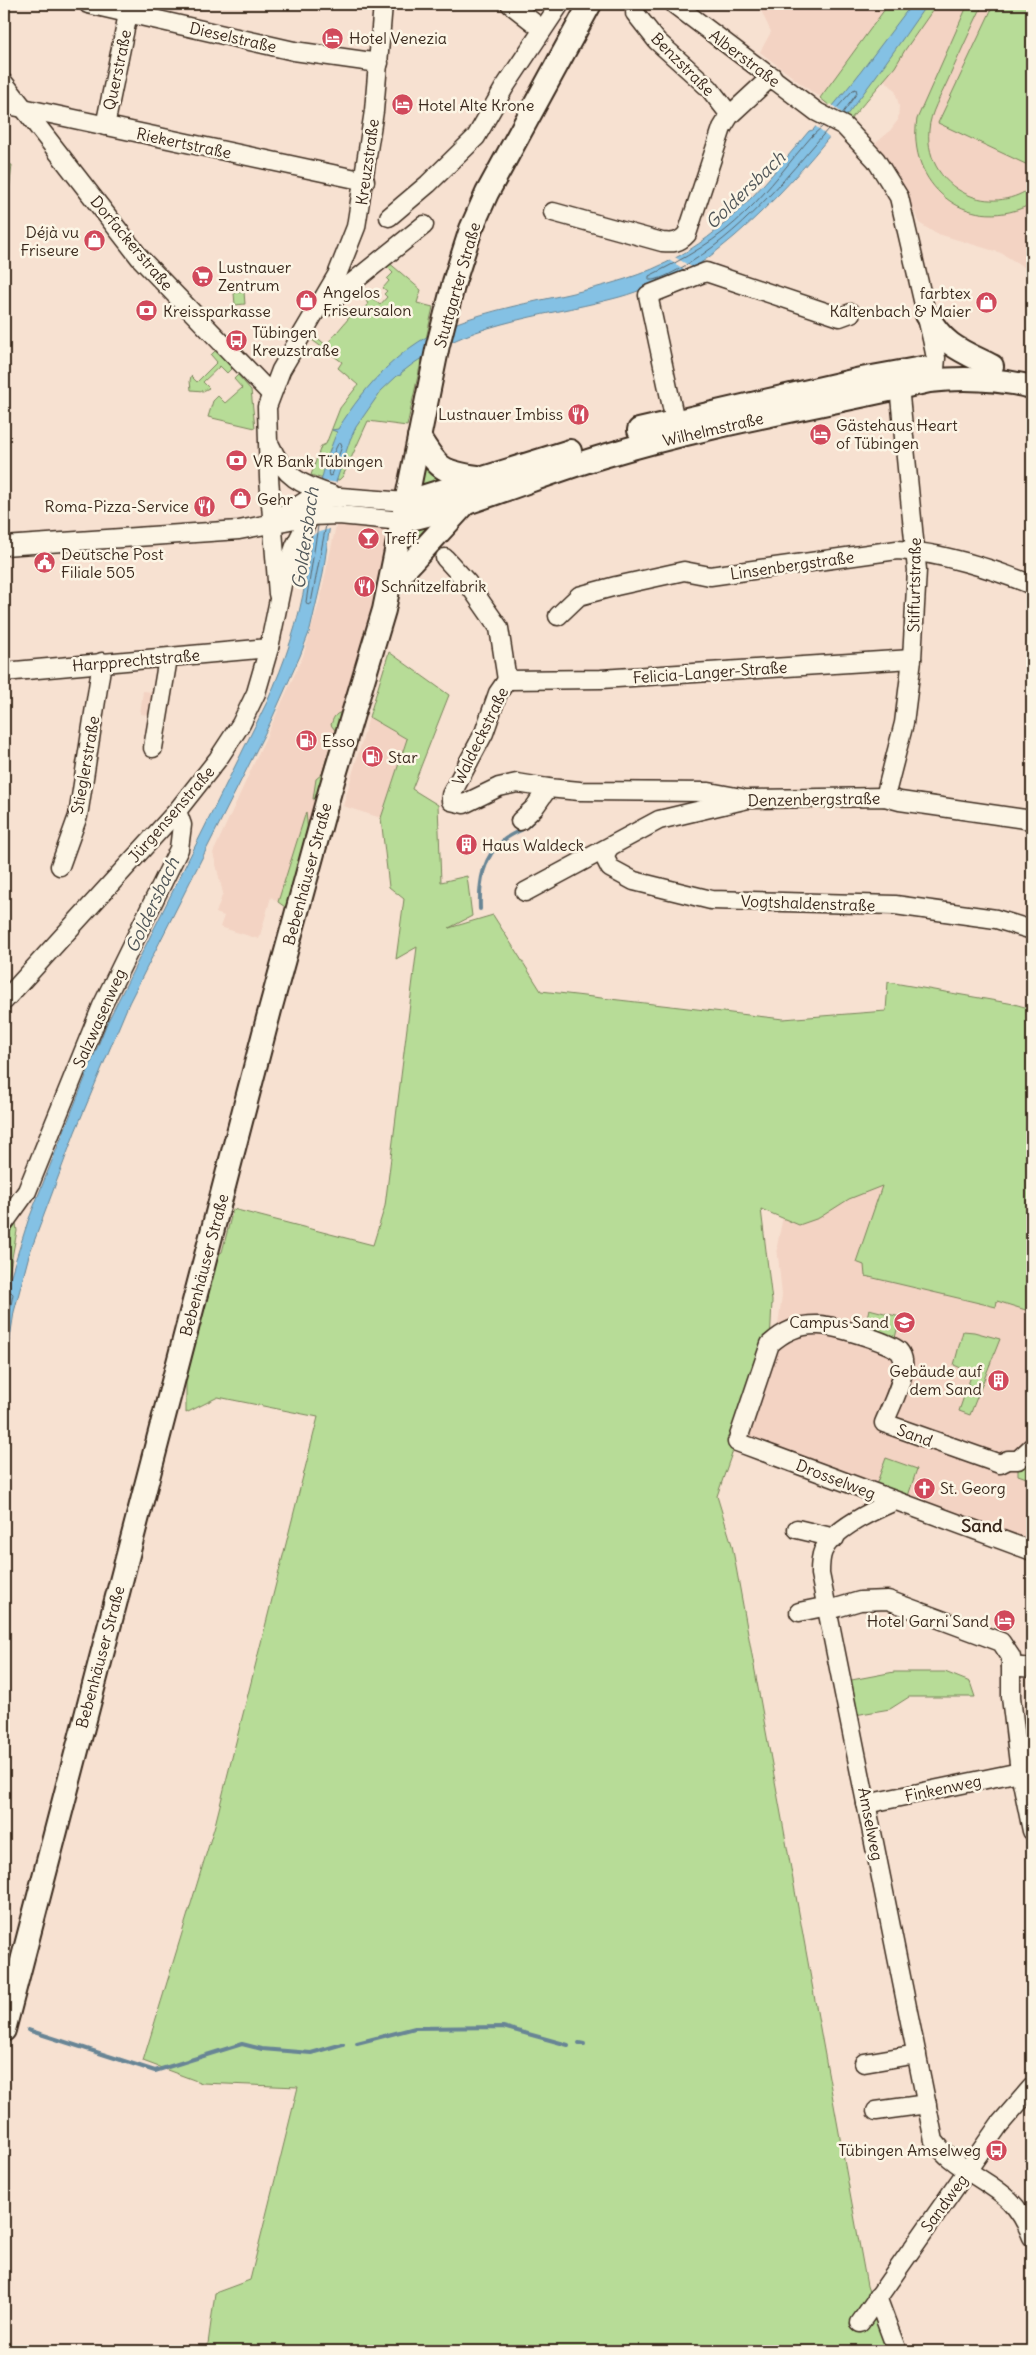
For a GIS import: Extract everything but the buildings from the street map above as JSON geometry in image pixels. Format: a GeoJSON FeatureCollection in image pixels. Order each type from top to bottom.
{"type":"FeatureCollection","features":[{"type":"Feature","properties":{"kind":"main road","name":"Stuttgarter Straße"},"geometry":{"type":"LineString","coordinates":[[404,511],[438,345],[475,220],[510,148],[590,4]]}},
{"type":"Feature","properties":{"kind":"main road"},"geometry":{"type":"LineString","coordinates":[[924,306],[942,339],[958,350],[992,366]]}},
{"type":"Feature","properties":{"kind":"main road","name":"Wilhelmstraße"},"geometry":{"type":"LineString","coordinates":[[404,511],[483,478],[675,421],[931,373],[992,366],[1032,373]]}},
{"type":"Feature","properties":{"kind":"main road","name":"Wilhelmstraße"},"geometry":{"type":"LineString","coordinates":[[931,373],[1013,382],[1032,387]]}},
{"type":"Feature","properties":{"kind":"main road","name":"Wilhelmstraße"},"geometry":{"type":"LineString","coordinates":[[404,511],[464,505],[554,472],[621,451],[899,380]]}},
{"type":"Feature","properties":{"kind":"main road"},"geometry":{"type":"LineString","coordinates":[[419,437],[433,459],[447,472],[483,478]]}},
{"type":"Feature","properties":{"kind":"main road"},"geometry":{"type":"LineString","coordinates":[[389,587],[464,505]]}},
{"type":"Feature","properties":{"kind":"main road","name":"Bebenhäuser Straße"},"geometry":{"type":"LineString","coordinates":[[4,2030],[296,913],[389,587],[404,511]]}},
{"type":"Feature","properties":{"kind":"street","name":"Dieselstraße"},"geometry":{"type":"LineString","coordinates":[[88,4],[294,51],[379,63]]}},
{"type":"Feature","properties":{"kind":"street","name":"Kreuzstraße"},"geometry":{"type":"LineString","coordinates":[[272,523],[267,407],[271,394],[290,354],[337,275],[352,242],[365,182],[379,63],[383,4]]}},
{"type":"Feature","properties":{"kind":"street"},"geometry":{"type":"LineString","coordinates":[[510,4],[542,28]]}},
{"type":"Feature","properties":{"kind":"street"},"geometry":{"type":"LineString","coordinates":[[389,217],[428,184],[476,137],[542,28],[560,4]]}},
{"type":"Feature","properties":{"kind":"street","name":"Alberstraße"},"geometry":{"type":"LineString","coordinates":[[674,4],[772,76],[837,128],[886,195],[909,236],[924,306],[931,373]]}},
{"type":"Feature","properties":{"kind":"street","name":"Benzstraße"},"geometry":{"type":"LineString","coordinates":[[635,13],[657,41],[709,88],[730,115]]}},
{"type":"Feature","properties":{"kind":"street","name":"Querstraße"},"geometry":{"type":"LineString","coordinates":[[105,126],[128,14]]}},
{"type":"Feature","properties":{"kind":"street"},"geometry":{"type":"LineString","coordinates":[[553,212],[662,242],[673,243],[682,240],[687,234],[715,144],[730,115],[772,76]]}},
{"type":"Feature","properties":{"kind":"street","name":"Dorfackerstraße"},"geometry":{"type":"LineString","coordinates":[[4,83],[140,258],[271,394]]}},
{"type":"Feature","properties":{"kind":"street","name":"Riekertstraße"},"geometry":{"type":"LineString","coordinates":[[4,104],[365,182]]}},
{"type":"Feature","properties":{"kind":"street","name":"Kreuzstraße"},"geometry":{"type":"LineString","coordinates":[[316,311],[330,306],[342,290],[424,225]]}},
{"type":"Feature","properties":{"kind":"street"},"geometry":{"type":"LineString","coordinates":[[675,421],[648,296],[706,272],[840,316],[851,313]]}},
{"type":"Feature","properties":{"kind":"street","name":"Stiffurtstraße"},"geometry":{"type":"LineString","coordinates":[[884,797],[904,724],[912,659],[916,551],[899,380]]}},
{"type":"Feature","properties":{"kind":"street","name":"Kreuzstraße"},"geometry":{"type":"LineString","coordinates":[[267,440],[277,461],[309,502]]}},
{"type":"Feature","properties":{"kind":"street"},"geometry":{"type":"LineString","coordinates":[[4,546],[239,530],[272,523],[309,502],[340,497],[404,511]]}},
{"type":"Feature","properties":{"kind":"street"},"geometry":{"type":"LineString","coordinates":[[309,502],[339,515],[404,511]]}},
{"type":"Feature","properties":{"kind":"street","name":"Jürgensenstraße"},"geometry":{"type":"LineString","coordinates":[[4,1002],[177,811],[218,760],[241,724],[256,694],[269,648],[278,594],[309,502]]}},
{"type":"Feature","properties":{"kind":"street"},"geometry":{"type":"LineString","coordinates":[[272,523],[282,533],[290,537],[295,546]]}},
{"type":"Feature","properties":{"kind":"street","name":"Jürgensenstraße"},"geometry":{"type":"LineString","coordinates":[[272,523],[278,594]]}},
{"type":"Feature","properties":{"kind":"street","name":"Linsenbergstraße"},"geometry":{"type":"LineString","coordinates":[[558,616],[580,596],[684,571],[710,576],[897,550],[916,551],[953,560],[1032,585]]}},
{"type":"Feature","properties":{"kind":"street","name":"Waldeckstraße"},"geometry":{"type":"LineString","coordinates":[[445,558],[468,584],[499,628],[507,680],[498,693],[484,733],[451,795],[451,801],[464,804],[498,787],[517,782],[548,788],[605,792],[710,792],[748,799]]}},
{"type":"Feature","properties":{"kind":"street","name":"Harpprechtstraße"},"geometry":{"type":"LineString","coordinates":[[4,672],[269,648]]}},
{"type":"Feature","properties":{"kind":"street"},"geometry":{"type":"LineString","coordinates":[[153,748],[168,658]]}},
{"type":"Feature","properties":{"kind":"street","name":"Felicia-Langer-Straße"},"geometry":{"type":"LineString","coordinates":[[507,680],[611,678],[912,659]]}},
{"type":"Feature","properties":{"kind":"street","name":"Stieglerstraße"},"geometry":{"type":"LineString","coordinates":[[60,866],[78,816],[102,662]]}},
{"type":"Feature","properties":{"kind":"street"},"geometry":{"type":"LineString","coordinates":[[520,820],[534,808],[548,788]]}},
{"type":"Feature","properties":{"kind":"street","name":"Denzenbergstraße"},"geometry":{"type":"LineString","coordinates":[[525,892],[659,820],[748,799],[884,797],[1032,820]]}},
{"type":"Feature","properties":{"kind":"street","name":"Salzwasenweg"},"geometry":{"type":"LineString","coordinates":[[4,1223],[27,1191],[102,1006],[179,849],[182,825],[177,811]]}},
{"type":"Feature","properties":{"kind":"street","name":"Vogtshaldenstraße"},"geometry":{"type":"LineString","coordinates":[[609,848],[604,856],[610,868],[634,881],[711,900],[896,905],[996,919],[1032,930]]}},
{"type":"Feature","properties":{"kind":"street","name":"Sand"},"geometry":{"type":"LineString","coordinates":[[770,1344],[780,1335],[799,1327],[819,1325],[848,1331],[889,1345],[900,1352],[904,1362],[903,1373],[884,1423],[1000,1464],[1008,1460],[1018,1460],[1032,1447]]}},
{"type":"Feature","properties":{"kind":"street","name":"Drosselweg"},"geometry":{"type":"LineString","coordinates":[[770,1344],[737,1442],[895,1502],[1032,1551]]}},
{"type":"Feature","properties":{"kind":"street","name":"Amselweg"},"geometry":{"type":"LineString","coordinates":[[895,1502],[862,1516],[835,1538],[823,1550],[820,1574],[934,2141],[950,2158],[992,2185],[1020,2210],[1032,2238]]}},
{"type":"Feature","properties":{"kind":"street"},"geometry":{"type":"LineString","coordinates":[[797,1529],[835,1538]]}},
{"type":"Feature","properties":{"kind":"street"},"geometry":{"type":"LineString","coordinates":[[799,1612],[828,1608],[860,1600],[888,1600],[1001,1642],[1011,1657],[1011,1697],[1020,1772],[1032,1831]]}},
{"type":"Feature","properties":{"kind":"street"},"geometry":{"type":"LineString","coordinates":[[1011,1666],[1032,1668]]}},
{"type":"Feature","properties":{"kind":"street","name":"Finkenweg"},"geometry":{"type":"LineString","coordinates":[[866,1804],[1020,1772]]}},
{"type":"Feature","properties":{"kind":"street"},"geometry":{"type":"LineString","coordinates":[[864,2062],[917,2054]]}},
{"type":"Feature","properties":{"kind":"street","name":"Sandweg"},"geometry":{"type":"LineString","coordinates":[[860,2323],[999,2125],[1032,2087]]}},
{"type":"Feature","properties":{"kind":"street"},"geometry":{"type":"LineString","coordinates":[[876,2111],[927,2104]]}},
{"type":"Feature","properties":{"kind":"street"},"geometry":{"type":"LineString","coordinates":[[877,2297],[898,2351]]}},
{"type":"Feature","properties":{"kind":"shaded area"},"geometry":{"type":"Polygon","coordinates":[[[758,4],[1032,4],[1032,272],[1001,253],[935,233],[919,223],[905,191],[875,144],[889,132],[898,120],[899,106],[895,90],[880,76],[822,96],[816,95],[760,52],[771,32],[758,4]]]}},
{"type":"Feature","properties":{"kind":"shaded area"},"geometry":{"type":"Polygon","coordinates":[[[4,286],[10,287],[4,359],[4,286]]]}},
{"type":"Feature","properties":{"kind":"shaded area"},"geometry":{"type":"Polygon","coordinates":[[[337,521],[394,528],[343,717],[288,909],[271,897],[259,939],[220,927],[224,916],[216,913],[223,893],[213,853],[303,656],[319,603],[337,521]]]}},
{"type":"Feature","properties":{"kind":"shaded area"},"geometry":{"type":"Polygon","coordinates":[[[143,691],[162,693],[158,716],[140,714],[143,691]]]}},
{"type":"Feature","properties":{"kind":"shaded area"},"geometry":{"type":"Polygon","coordinates":[[[369,717],[407,739],[381,818],[343,806],[369,717]]]}},
{"type":"Feature","properties":{"kind":"shaded area","name":"Campus Sand"},"geometry":{"type":"Polygon","coordinates":[[[1032,1099],[1032,1551],[745,1440],[775,1348],[782,1295],[777,1246],[793,1168],[1032,1099]]]}},
{"type":"Feature","properties":{"kind":"green space"},"geometry":{"type":"Polygon","coordinates":[[[896,4],[937,4],[895,67],[849,121],[820,98],[885,9],[896,4]]]}},
{"type":"Feature","properties":{"kind":"green space"},"geometry":{"type":"Polygon","coordinates":[[[968,4],[983,4],[934,111],[929,130],[931,152],[945,179],[961,192],[987,200],[995,200],[1011,198],[1032,187],[1032,208],[1027,206],[1004,213],[983,213],[962,208],[945,197],[931,182],[921,164],[916,143],[917,119],[968,4]]]}},
{"type":"Feature","properties":{"kind":"green space"},"geometry":{"type":"Polygon","coordinates":[[[994,4],[1032,4],[1032,167],[938,123],[994,4]]]}},
{"type":"Feature","properties":{"kind":"green space"},"geometry":{"type":"Polygon","coordinates":[[[4,164],[12,165],[4,234],[4,164]]]}},
{"type":"Feature","properties":{"kind":"green space"},"geometry":{"type":"Polygon","coordinates":[[[387,261],[421,290],[417,303],[433,307],[407,426],[368,421],[343,476],[339,480],[320,478],[311,475],[321,446],[326,444],[340,408],[358,385],[338,368],[342,362],[312,340],[314,335],[326,345],[354,312],[358,315],[368,305],[362,289],[380,305],[387,297],[384,294],[387,291],[383,288],[389,281],[387,279],[393,273],[384,264],[387,261]]]}},
{"type":"Feature","properties":{"kind":"green space"},"geometry":{"type":"Polygon","coordinates":[[[244,292],[245,304],[235,305],[234,293],[244,292]]]}},
{"type":"Feature","properties":{"kind":"green space"},"geometry":{"type":"Polygon","coordinates":[[[216,350],[232,368],[227,373],[220,366],[203,382],[209,388],[203,391],[191,390],[191,376],[197,382],[217,362],[211,355],[216,350]]]}},
{"type":"Feature","properties":{"kind":"green space"},"geometry":{"type":"Polygon","coordinates":[[[238,375],[251,390],[255,428],[208,417],[213,401],[218,396],[225,403],[242,388],[234,379],[238,375]]]}},
{"type":"Feature","properties":{"kind":"green space"},"geometry":{"type":"Polygon","coordinates":[[[425,457],[450,481],[419,487],[425,457]]]}},
{"type":"Feature","properties":{"kind":"green space"},"geometry":{"type":"Polygon","coordinates":[[[432,521],[417,537],[398,564],[406,529],[432,521]]]}},
{"type":"Feature","properties":{"kind":"green space"},"geometry":{"type":"Polygon","coordinates":[[[389,652],[449,695],[412,789],[438,805],[441,882],[467,876],[472,916],[449,928],[493,915],[541,991],[783,1019],[886,1011],[888,982],[1014,1004],[1032,1009],[1032,1312],[997,1301],[996,1307],[865,1276],[864,1265],[856,1262],[882,1186],[849,1199],[819,1218],[799,1225],[761,1209],[772,1301],[770,1344],[717,1496],[732,1545],[867,2286],[889,2351],[207,2351],[215,2293],[250,2280],[298,2087],[202,2083],[143,2061],[215,1825],[318,1417],[218,1397],[186,1413],[186,1370],[215,1256],[222,1252],[233,1209],[373,1245],[385,1206],[417,947],[396,959],[404,899],[389,887],[381,818],[407,739],[369,717],[389,652]]]}},
{"type":"Feature","properties":{"kind":"green space"},"geometry":{"type":"Polygon","coordinates":[[[342,712],[343,714],[317,799],[313,799],[316,779],[322,774],[335,730],[331,725],[333,719],[342,712]]]}},
{"type":"Feature","properties":{"kind":"green space"},"geometry":{"type":"Polygon","coordinates":[[[306,812],[308,832],[288,909],[278,902],[306,812]]]}},
{"type":"Feature","properties":{"kind":"green space"},"geometry":{"type":"Polygon","coordinates":[[[16,1223],[17,1231],[4,1300],[4,1231],[16,1223]]]}},
{"type":"Feature","properties":{"kind":"green space"},"geometry":{"type":"Polygon","coordinates":[[[869,1309],[900,1317],[895,1338],[864,1330],[869,1309]]]}},
{"type":"Feature","properties":{"kind":"green space"},"geometry":{"type":"Polygon","coordinates":[[[963,1331],[1000,1339],[970,1415],[959,1411],[972,1373],[954,1365],[963,1331]]]}},
{"type":"Feature","properties":{"kind":"green space"},"geometry":{"type":"Polygon","coordinates":[[[1032,1446],[1032,1480],[1018,1475],[1018,1460],[1032,1446]]]}},
{"type":"Feature","properties":{"kind":"green space"},"geometry":{"type":"Polygon","coordinates":[[[886,1458],[917,1469],[905,1505],[873,1493],[886,1458]]]}},
{"type":"Feature","properties":{"kind":"green space"},"geometry":{"type":"Polygon","coordinates":[[[894,1672],[945,1672],[970,1682],[975,1697],[909,1697],[890,1709],[849,1716],[841,1682],[894,1672]]]}},
{"type":"Feature","properties":{"kind":"water"},"geometry":{"type":"Polygon","coordinates":[[[912,4],[927,4],[884,66],[838,126],[763,210],[714,254],[682,274],[635,292],[584,306],[502,324],[475,332],[450,343],[425,356],[401,373],[401,375],[397,376],[381,391],[356,427],[336,482],[323,574],[310,630],[270,723],[129,1003],[75,1132],[29,1255],[14,1312],[4,1378],[4,1297],[28,1221],[107,1023],[267,702],[280,672],[303,594],[320,485],[337,432],[332,430],[338,429],[361,396],[387,367],[418,342],[436,332],[454,324],[510,307],[625,279],[653,269],[698,244],[717,230],[750,200],[809,131],[813,130],[856,78],[912,4]]]}},
{"type":"Feature","properties":{"kind":"pier"},"geometry":{"type":"Polygon","coordinates":[[[831,104],[848,118],[830,139],[814,125],[831,104]]]}},
{"type":"Feature","properties":{"kind":"pier"},"geometry":{"type":"Polygon","coordinates":[[[673,256],[695,269],[689,272],[667,259],[673,256]]]}},
{"type":"Feature","properties":{"kind":"pier"},"geometry":{"type":"Polygon","coordinates":[[[319,480],[338,483],[333,528],[316,533],[310,538],[319,480]]]}},
{"type":"Feature","properties":{"kind":"waterway"},"geometry":{"type":"LineString","coordinates":[[480,909],[481,880],[491,853],[505,839],[531,823],[538,814]]}},
{"type":"Feature","properties":{"kind":"waterway"},"geometry":{"type":"LineString","coordinates":[[357,2043],[415,2028],[503,2027],[568,2045]]}},
{"type":"Feature","properties":{"kind":"waterway"},"geometry":{"type":"LineString","coordinates":[[28,2030],[155,2071],[242,2044],[262,2049],[311,2053],[343,2044]]}},
{"type":"Feature","properties":{"kind":"waterway"},"geometry":{"type":"LineString","coordinates":[[579,2043],[584,2044]]}},
{"type":"Feature","properties":{"kind":"place","name":"Hotel Venezia"},"geometry":{"type":"Point","coordinates":[333,38]}},
{"type":"Feature","properties":{"kind":"place","name":"Hotel Alte Krone"},"geometry":{"type":"Point","coordinates":[402,105]}},
{"type":"Feature","properties":{"kind":"place","name":"Déjà vu Friseure"},"geometry":{"type":"Point","coordinates":[95,241]}},
{"type":"Feature","properties":{"kind":"place","name":"Lustnauer Zentrum"},"geometry":{"type":"Point","coordinates":[202,276]}},
{"type":"Feature","properties":{"kind":"place","name":"Angelos Friseursalon"},"geometry":{"type":"Point","coordinates":[307,301]}},
{"type":"Feature","properties":{"kind":"place","name":"farbtex Kaltenbach & Maier"},"geometry":{"type":"Point","coordinates":[987,302]}},
{"type":"Feature","properties":{"kind":"place","name":"Kreissparkasse"},"geometry":{"type":"Point","coordinates":[147,311]}},
{"type":"Feature","properties":{"kind":"place","name":"Tübingen Kreuzstraße"},"geometry":{"type":"Point","coordinates":[236,341]}},
{"type":"Feature","properties":{"kind":"place","name":"Lustnauer Imbiss"},"geometry":{"type":"Point","coordinates":[579,414]}},
{"type":"Feature","properties":{"kind":"place","name":"Gästehaus Heart of Tübingen"},"geometry":{"type":"Point","coordinates":[820,434]}},
{"type":"Feature","properties":{"kind":"place","name":"VR Bank Tübingen"},"geometry":{"type":"Point","coordinates":[237,461]}},
{"type":"Feature","properties":{"kind":"place","name":"Gehr"},"geometry":{"type":"Point","coordinates":[241,499]}},
{"type":"Feature","properties":{"kind":"place","name":"Roma-Pizza-Service"},"geometry":{"type":"Point","coordinates":[205,506]}},
{"type":"Feature","properties":{"kind":"place","name":"Treff."},"geometry":{"type":"Point","coordinates":[368,538]}},
{"type":"Feature","properties":{"kind":"place","name":"Deutsche Post Filiale 505"},"geometry":{"type":"Point","coordinates":[45,563]}},
{"type":"Feature","properties":{"kind":"place","name":"Schnitzelfabrik"},"geometry":{"type":"Point","coordinates":[365,586]}},
{"type":"Feature","properties":{"kind":"place","name":"Esso"},"geometry":{"type":"Point","coordinates":[306,741]}},
{"type":"Feature","properties":{"kind":"place","name":"Star"},"geometry":{"type":"Point","coordinates":[372,757]}},
{"type":"Feature","properties":{"kind":"place","name":"Haus Waldeck"},"geometry":{"type":"Point","coordinates":[466,845]}},
{"type":"Feature","properties":{"kind":"place","name":"Campus Sand"},"geometry":{"type":"Point","coordinates":[905,1322]}},
{"type":"Feature","properties":{"kind":"place","name":"Gebäude auf dem Sand"},"geometry":{"type":"Point","coordinates":[998,1380]}},
{"type":"Feature","properties":{"kind":"place","name":"St. Georg"},"geometry":{"type":"Point","coordinates":[924,1488]}},
{"type":"Feature","properties":{"kind":"place","name":"Hotel Garni Sand"},"geometry":{"type":"Point","coordinates":[1005,1621]}},
{"type":"Feature","properties":{"kind":"place","name":"Tübingen Amselweg"},"geometry":{"type":"Point","coordinates":[997,2150]}},
{"type":"Feature","properties":{"kind":"district","name":"Sand"},"geometry":{"type":"Point","coordinates":[982,1525]}},
{"type":"Feature","properties":{"kind":"water label","name":"Goldersbach"},"geometry":{"type":"Point","coordinates":[745,190]}},
{"type":"Feature","properties":{"kind":"water label","name":"Goldersbach"},"geometry":{"type":"Point","coordinates":[305,538]}},
{"type":"Feature","properties":{"kind":"water label","name":"Goldersbach"},"geometry":{"type":"Point","coordinates":[152,905]}}]}
